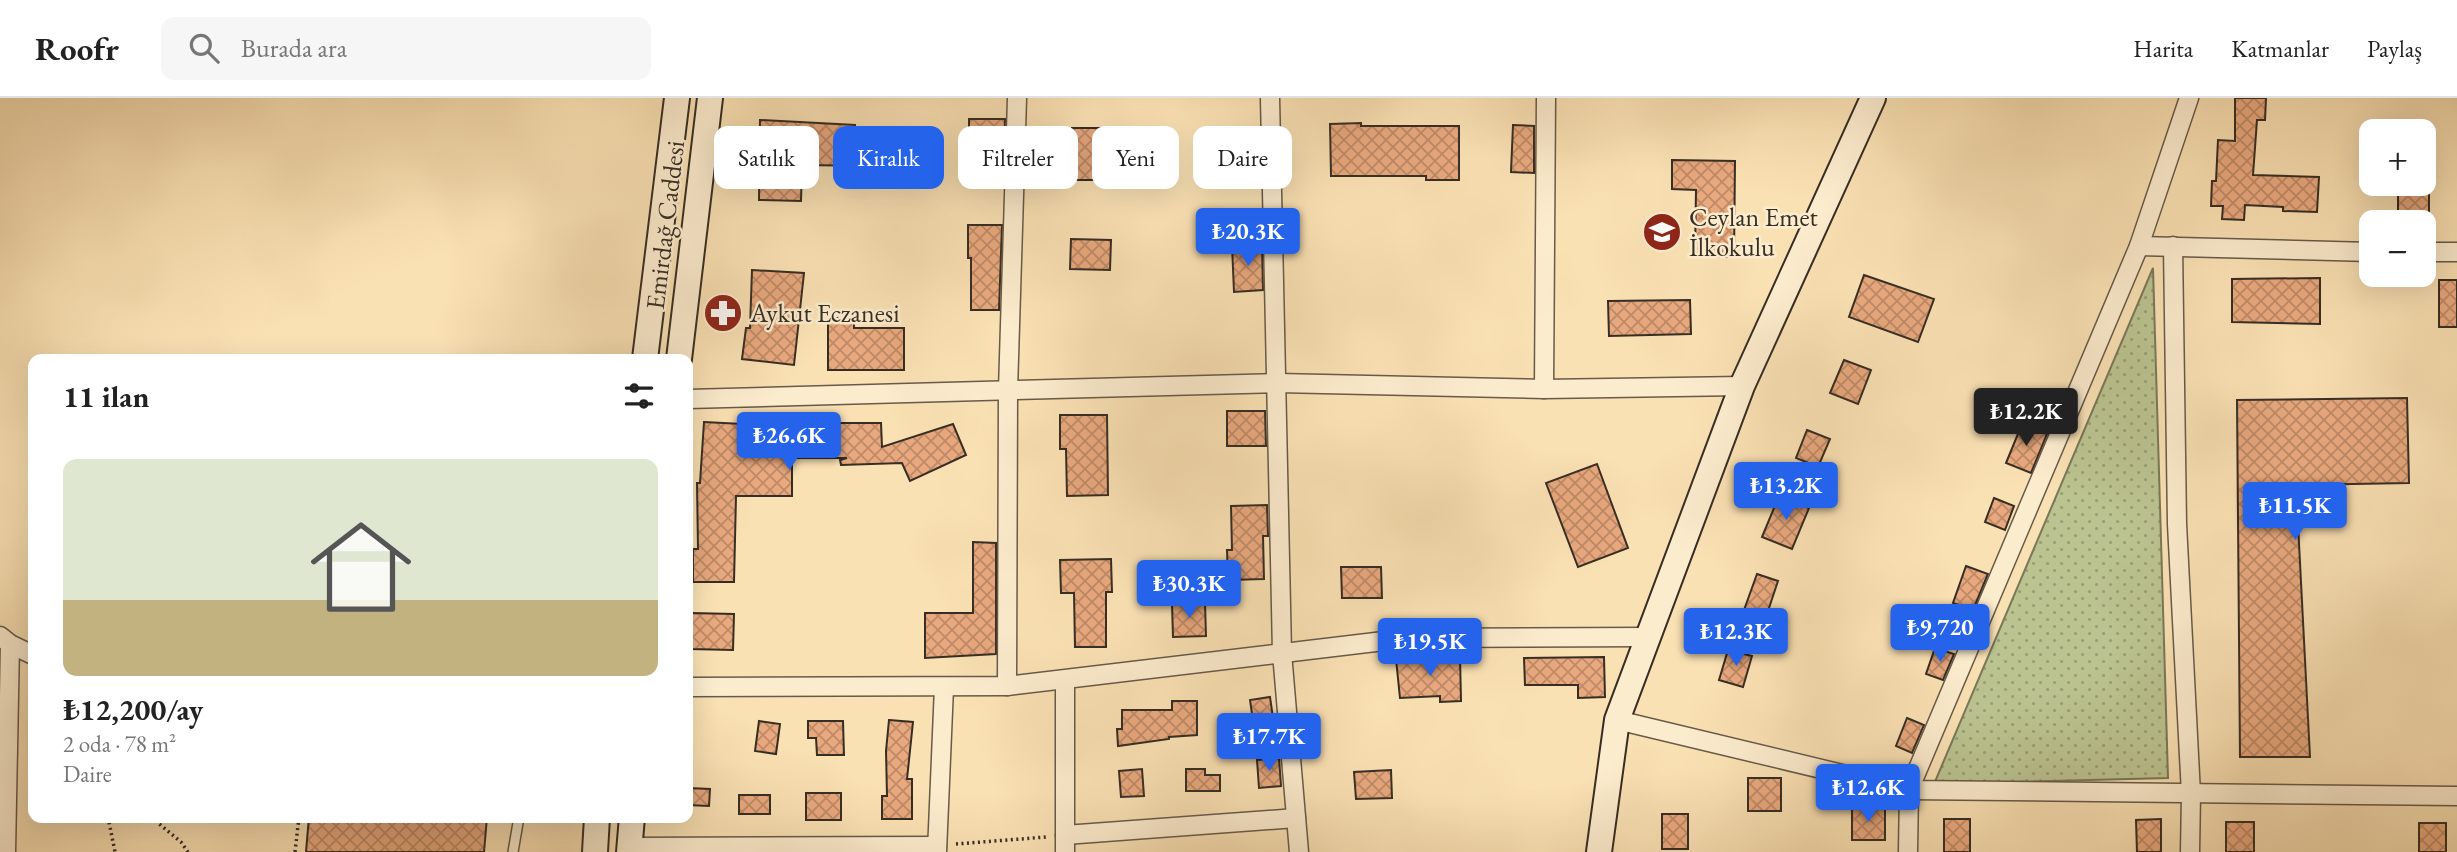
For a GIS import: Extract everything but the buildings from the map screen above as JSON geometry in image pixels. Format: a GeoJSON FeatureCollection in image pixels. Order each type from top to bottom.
{"type":"FeatureCollection","features":[{"type":"Feature","properties":{"kind":"street","name":"Emirdağ Caddesi"},"geometry":{"type":"LineString","coordinates":[[646,354],[677,98]]}},
{"type":"Feature","properties":{"kind":"street","name":"Emirdağ Caddesi"},"geometry":{"type":"LineString","coordinates":[[680,354],[710,98]]}},
{"type":"Feature","properties":{"kind":"street"},"geometry":{"type":"LineString","coordinates":[[1007,686],[1007,390],[1017,98]]}},
{"type":"Feature","properties":{"kind":"street"},"geometry":{"type":"LineString","coordinates":[[1270,98],[1282,653],[1299,852]]}},
{"type":"Feature","properties":{"kind":"street"},"geometry":{"type":"LineString","coordinates":[[1544,389],[1546,98]]}},
{"type":"Feature","properties":{"kind":"street"},"geometry":{"type":"LineString","coordinates":[[1599,852],[1617,720],[1647,637],[1742,386],[1873,98]]}},
{"type":"Feature","properties":{"kind":"street"},"geometry":{"type":"LineString","coordinates":[[1908,852],[1909,790],[2139,246],[2189,98]]}},
{"type":"Feature","properties":{"kind":"street"},"geometry":{"type":"LineString","coordinates":[[2139,246],[2359,252]]}},
{"type":"Feature","properties":{"kind":"street"},"geometry":{"type":"LineString","coordinates":[[2173,246],[2177,524],[2191,794],[2190,852]]}},
{"type":"Feature","properties":{"kind":"street"},"geometry":{"type":"LineString","coordinates":[[2436,252],[2457,252]]}},
{"type":"Feature","properties":{"kind":"street"},"geometry":{"type":"LineString","coordinates":[[693,399],[1278,383],[1544,389],[1742,386]]}},
{"type":"Feature","properties":{"kind":"street"},"geometry":{"type":"LineString","coordinates":[[693,687],[1007,686],[1409,638],[1647,637]]}},
{"type":"Feature","properties":{"kind":"street"},"geometry":{"type":"LineString","coordinates":[[6,852],[3,644],[28,653]]}},
{"type":"Feature","properties":{"kind":"street"},"geometry":{"type":"LineString","coordinates":[[1065,680],[1065,844],[1296,818]]}},
{"type":"Feature","properties":{"kind":"street"},"geometry":{"type":"LineString","coordinates":[[631,823],[629,850],[937,849],[944,687]]}},
{"type":"Feature","properties":{"kind":"street"},"geometry":{"type":"LineString","coordinates":[[1617,720],[1909,790],[2457,796]]}},
{"type":"Feature","properties":{"kind":"street"},"geometry":{"type":"LineString","coordinates":[[595,852],[597,823]]}},
{"type":"Feature","properties":{"kind":"lane"},"geometry":{"type":"LineString","coordinates":[[513,852],[518,823]]}},
{"type":"Feature","properties":{"kind":"path"},"geometry":{"type":"LineString","coordinates":[[109,823],[115,852]]}},
{"type":"Feature","properties":{"kind":"path"},"geometry":{"type":"LineString","coordinates":[[158,823],[181,842],[188,852]]}},
{"type":"Feature","properties":{"kind":"path"},"geometry":{"type":"LineString","coordinates":[[295,852],[298,823]]}},
{"type":"Feature","properties":{"kind":"path"},"geometry":{"type":"LineString","coordinates":[[937,849],[1065,844]]}},
{"type":"Feature","properties":{"kind":"green space"},"geometry":{"type":"Polygon","coordinates":[[[2153,268],[2168,778],[1934,784],[2153,268]]]}},
{"type":"Feature","properties":{"kind":"place","name":"Ceylan Emet İlkokulu"},"geometry":{"type":"Point","coordinates":[1662,232]}},
{"type":"Feature","properties":{"kind":"place","name":"Aykut Eczanesi"},"geometry":{"type":"Point","coordinates":[723,313]}}]}
